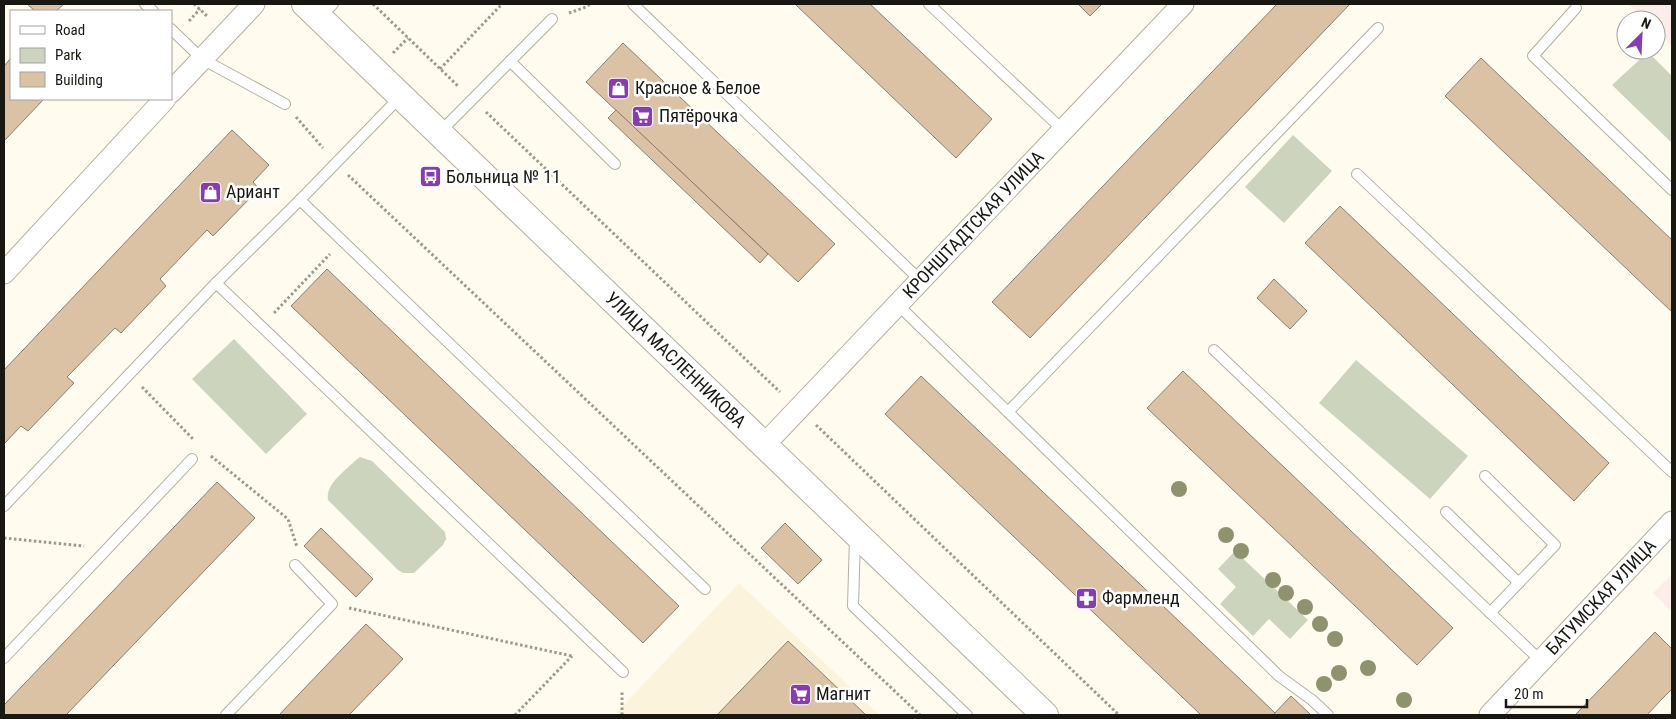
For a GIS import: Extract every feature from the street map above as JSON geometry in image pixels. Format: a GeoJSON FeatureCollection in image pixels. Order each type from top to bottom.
{"type":"FeatureCollection","features":[{"type":"Feature","properties":{"kind":"street"},"geometry":{"type":"LineString","coordinates":[[172,91],[254,4]]}},
{"type":"Feature","properties":{"kind":"street","name":"КРОНШТАДТСКАЯ УЛИЦА"},"geometry":{"type":"LineString","coordinates":[[764,445],[1183,4]]}},
{"type":"Feature","properties":{"kind":"street","name":"УЛИЦА МАСЛЕННИКОВА"},"geometry":{"type":"LineString","coordinates":[[319,8],[439,133],[1045,715]]}},
{"type":"Feature","properties":{"kind":"street"},"geometry":{"type":"LineString","coordinates":[[4,273],[164,100]]}},
{"type":"Feature","properties":{"kind":"street","name":"БАТУМСКАЯ УЛИЦА"},"geometry":{"type":"LineString","coordinates":[[1490,715],[1672,522]]}},
{"type":"Feature","properties":{"kind":"lane"},"geometry":{"type":"LineString","coordinates":[[633,4],[920,280]]}},
{"type":"Feature","properties":{"kind":"lane"},"geometry":{"type":"LineString","coordinates":[[929,4],[1062,130]]}},
{"type":"Feature","properties":{"kind":"lane"},"geometry":{"type":"LineString","coordinates":[[1576,8],[1534,56],[1672,190]]}},
{"type":"Feature","properties":{"kind":"lane"},"geometry":{"type":"LineString","coordinates":[[439,133],[552,19]]}},
{"type":"Feature","properties":{"kind":"lane"},"geometry":{"type":"LineString","coordinates":[[1008,412],[1378,28]]}},
{"type":"Feature","properties":{"kind":"lane"},"geometry":{"type":"LineString","coordinates":[[172,30],[202,59],[285,104]]}},
{"type":"Feature","properties":{"kind":"lane"},"geometry":{"type":"LineString","coordinates":[[510,61],[615,164]]}},
{"type":"Feature","properties":{"kind":"lane"},"geometry":{"type":"LineString","coordinates":[[4,506],[216,283],[402,96]]}},
{"type":"Feature","properties":{"kind":"lane"},"geometry":{"type":"LineString","coordinates":[[1357,174],[1672,472]]}},
{"type":"Feature","properties":{"kind":"lane"},"geometry":{"type":"LineString","coordinates":[[300,200],[705,589]]}},
{"type":"Feature","properties":{"kind":"lane"},"geometry":{"type":"LineString","coordinates":[[216,283],[622,672]]}},
{"type":"Feature","properties":{"kind":"lane"},"geometry":{"type":"LineString","coordinates":[[897,304],[1279,676],[1312,700],[1328,715]]}},
{"type":"Feature","properties":{"kind":"lane"},"geometry":{"type":"LineString","coordinates":[[1214,350],[1541,661]]}},
{"type":"Feature","properties":{"kind":"lane"},"geometry":{"type":"LineString","coordinates":[[4,658],[192,459]]}},
{"type":"Feature","properties":{"kind":"lane"},"geometry":{"type":"LineString","coordinates":[[1485,476],[1555,545],[1490,613]]}},
{"type":"Feature","properties":{"kind":"lane"},"geometry":{"type":"LineString","coordinates":[[1446,512],[1519,583]]}},
{"type":"Feature","properties":{"kind":"lane"},"geometry":{"type":"LineString","coordinates":[[855,533],[853,606],[967,715]]}},
{"type":"Feature","properties":{"kind":"lane"},"geometry":{"type":"LineString","coordinates":[[226,715],[332,604],[295,565]]}},
{"type":"Feature","properties":{"kind":"path"},"geometry":{"type":"LineString","coordinates":[[194,4],[225,34]]}},
{"type":"Feature","properties":{"kind":"path"},"geometry":{"type":"LineString","coordinates":[[373,4],[1119,715]]}},
{"type":"Feature","properties":{"kind":"path"},"geometry":{"type":"LineString","coordinates":[[440,69],[502,4]]}},
{"type":"Feature","properties":{"kind":"path"},"geometry":{"type":"LineString","coordinates":[[285,104],[336,163],[920,715]]}},
{"type":"Feature","properties":{"kind":"path"},"geometry":{"type":"LineString","coordinates":[[261,326],[342,242]]}},
{"type":"Feature","properties":{"kind":"path"},"geometry":{"type":"LineString","coordinates":[[129,375],[196,442]]}},
{"type":"Feature","properties":{"kind":"path"},"geometry":{"type":"LineString","coordinates":[[210,455],[288,519],[297,546],[295,565]]}},
{"type":"Feature","properties":{"kind":"path"},"geometry":{"type":"LineString","coordinates":[[4,538],[107,549]]}},
{"type":"Feature","properties":{"kind":"path"},"geometry":{"type":"LineString","coordinates":[[332,604],[572,656]]}},
{"type":"Feature","properties":{"kind":"path"},"geometry":{"type":"LineString","coordinates":[[515,715],[588,639]]}},
{"type":"Feature","properties":{"kind":"path"},"geometry":{"type":"LineString","coordinates":[[622,672],[622,715]]}},
{"type":"Feature","properties":{"kind":"shaded area"},"geometry":{"type":"Polygon","coordinates":[[[1628,4],[1672,4],[1672,46],[1666,40],[1666,10],[1634,10],[1628,4]]]}},
{"type":"Feature","properties":{"kind":"shaded area"},"geometry":{"type":"Polygon","coordinates":[[[1672,574],[1672,612],[1653,593],[1672,574]]]}},
{"type":"Feature","properties":{"kind":"shaded area"},"geometry":{"type":"Polygon","coordinates":[[[739,583],[880,715],[620,715],[617,712],[739,583]]]}},
{"type":"Feature","properties":{"kind":"green space"},"geometry":{"type":"Polygon","coordinates":[[[1639,60],[1656,60],[1672,76],[1672,143],[1612,85],[1639,60]]]}},
{"type":"Feature","properties":{"kind":"green space"},"geometry":{"type":"Polygon","coordinates":[[[1293,135],[1332,171],[1284,223],[1245,187],[1293,135]]]}},
{"type":"Feature","properties":{"kind":"green space"},"geometry":{"type":"Polygon","coordinates":[[[234,339],[307,414],[266,454],[192,379],[234,339]]]}},
{"type":"Feature","properties":{"kind":"green space"},"geometry":{"type":"Polygon","coordinates":[[[1356,360],[1468,456],[1430,499],[1319,403],[1356,360]]]}},
{"type":"Feature","properties":{"kind":"green space"},"geometry":{"type":"Polygon","coordinates":[[[360,457],[372,461],[445,532],[446,539],[443,545],[414,573],[403,573],[398,570],[328,500],[328,494],[333,483],[360,457]]]}},
{"type":"Feature","properties":{"kind":"green space"},"geometry":{"type":"Polygon","coordinates":[[[1235,551],[1308,620],[1290,639],[1269,619],[1253,636],[1220,604],[1236,587],[1218,569],[1235,551]]]}},
{"type":"Feature","properties":{"kind":"building"},"geometry":{"type":"Polygon","coordinates":[[[27,4],[64,4],[57,10],[34,10],[27,4]]]}},
{"type":"Feature","properties":{"kind":"building"},"geometry":{"type":"Polygon","coordinates":[[[795,4],[870,4],[992,119],[956,158],[795,4]]]}},
{"type":"Feature","properties":{"kind":"building"},"geometry":{"type":"Polygon","coordinates":[[[1078,4],[1102,4],[1090,16],[1078,4]]]}},
{"type":"Feature","properties":{"kind":"building"},"geometry":{"type":"Polygon","coordinates":[[[1277,4],[1350,4],[1030,338],[992,302],[1277,4]]]}},
{"type":"Feature","properties":{"kind":"building"},"geometry":{"type":"Polygon","coordinates":[[[623,43],[835,244],[798,282],[586,82],[623,43]]]}},
{"type":"Feature","properties":{"kind":"building"},"geometry":{"type":"Polygon","coordinates":[[[1481,58],[1672,240],[1672,312],[1445,96],[1481,58]]]}},
{"type":"Feature","properties":{"kind":"building"},"geometry":{"type":"Polygon","coordinates":[[[10,59],[10,100],[43,100],[4,141],[4,66],[10,59]]]}},
{"type":"Feature","properties":{"kind":"building"},"geometry":{"type":"Polygon","coordinates":[[[616,110],[768,254],[760,263],[608,118],[616,110]]]}},
{"type":"Feature","properties":{"kind":"building"},"geometry":{"type":"Polygon","coordinates":[[[232,130],[269,165],[253,182],[259,189],[213,236],[207,230],[160,279],[166,286],[121,333],[115,328],[67,377],[74,383],[28,431],[21,426],[4,444],[4,370],[232,130]]]}},
{"type":"Feature","properties":{"kind":"building"},"geometry":{"type":"Polygon","coordinates":[[[1340,206],[1609,463],[1574,501],[1305,243],[1340,206]]]}},
{"type":"Feature","properties":{"kind":"building"},"geometry":{"type":"Polygon","coordinates":[[[327,269],[679,606],[643,643],[291,306],[327,269]]]}},
{"type":"Feature","properties":{"kind":"building"},"geometry":{"type":"Polygon","coordinates":[[[1274,279],[1307,311],[1290,329],[1257,298],[1274,279]]]}},
{"type":"Feature","properties":{"kind":"building"},"geometry":{"type":"Polygon","coordinates":[[[1183,371],[1453,628],[1417,665],[1147,408],[1183,371]]]}},
{"type":"Feature","properties":{"kind":"building"},"geometry":{"type":"Polygon","coordinates":[[[921,376],[1275,713],[1273,715],[1201,715],[885,414],[921,376]]]}},
{"type":"Feature","properties":{"kind":"building"},"geometry":{"type":"Polygon","coordinates":[[[217,482],[255,518],[66,715],[4,715],[4,705],[217,482]]]}},
{"type":"Feature","properties":{"kind":"building"},"geometry":{"type":"Polygon","coordinates":[[[785,523],[822,560],[798,584],[761,548],[785,523]]]}},
{"type":"Feature","properties":{"kind":"building"},"geometry":{"type":"Polygon","coordinates":[[[321,528],[373,579],[356,597],[304,546],[321,528]]]}},
{"type":"Feature","properties":{"kind":"building"},"geometry":{"type":"Polygon","coordinates":[[[366,624],[403,659],[349,715],[279,715],[366,624]]]}},
{"type":"Feature","properties":{"kind":"building"},"geometry":{"type":"Polygon","coordinates":[[[1655,632],[1672,649],[1672,689],[1647,715],[1575,715],[1655,632]]]}},
{"type":"Feature","properties":{"kind":"building"},"geometry":{"type":"Polygon","coordinates":[[[788,641],[847,697],[866,715],[717,715],[788,641]]]}},
{"type":"Feature","properties":{"kind":"building"},"geometry":{"type":"Polygon","coordinates":[[[1291,696],[1311,715],[1273,715],[1291,696]]]}},
{"type":"Feature","properties":{"kind":"place","name":"Красное & Белое"},"geometry":{"type":"Point","coordinates":[619,88]}},
{"type":"Feature","properties":{"kind":"place","name":"Пятёрочка"},"geometry":{"type":"Point","coordinates":[643,116]}},
{"type":"Feature","properties":{"kind":"place","name":"Больница № 11"},"geometry":{"type":"Point","coordinates":[430,177]}},
{"type":"Feature","properties":{"kind":"place","name":"Ариант"},"geometry":{"type":"Point","coordinates":[210,192]}},
{"type":"Feature","properties":{"kind":"place","name":"Фармленд"},"geometry":{"type":"Point","coordinates":[1086,598]}},
{"type":"Feature","properties":{"kind":"place","name":"Магнит"},"geometry":{"type":"Point","coordinates":[800,694]}}]}
